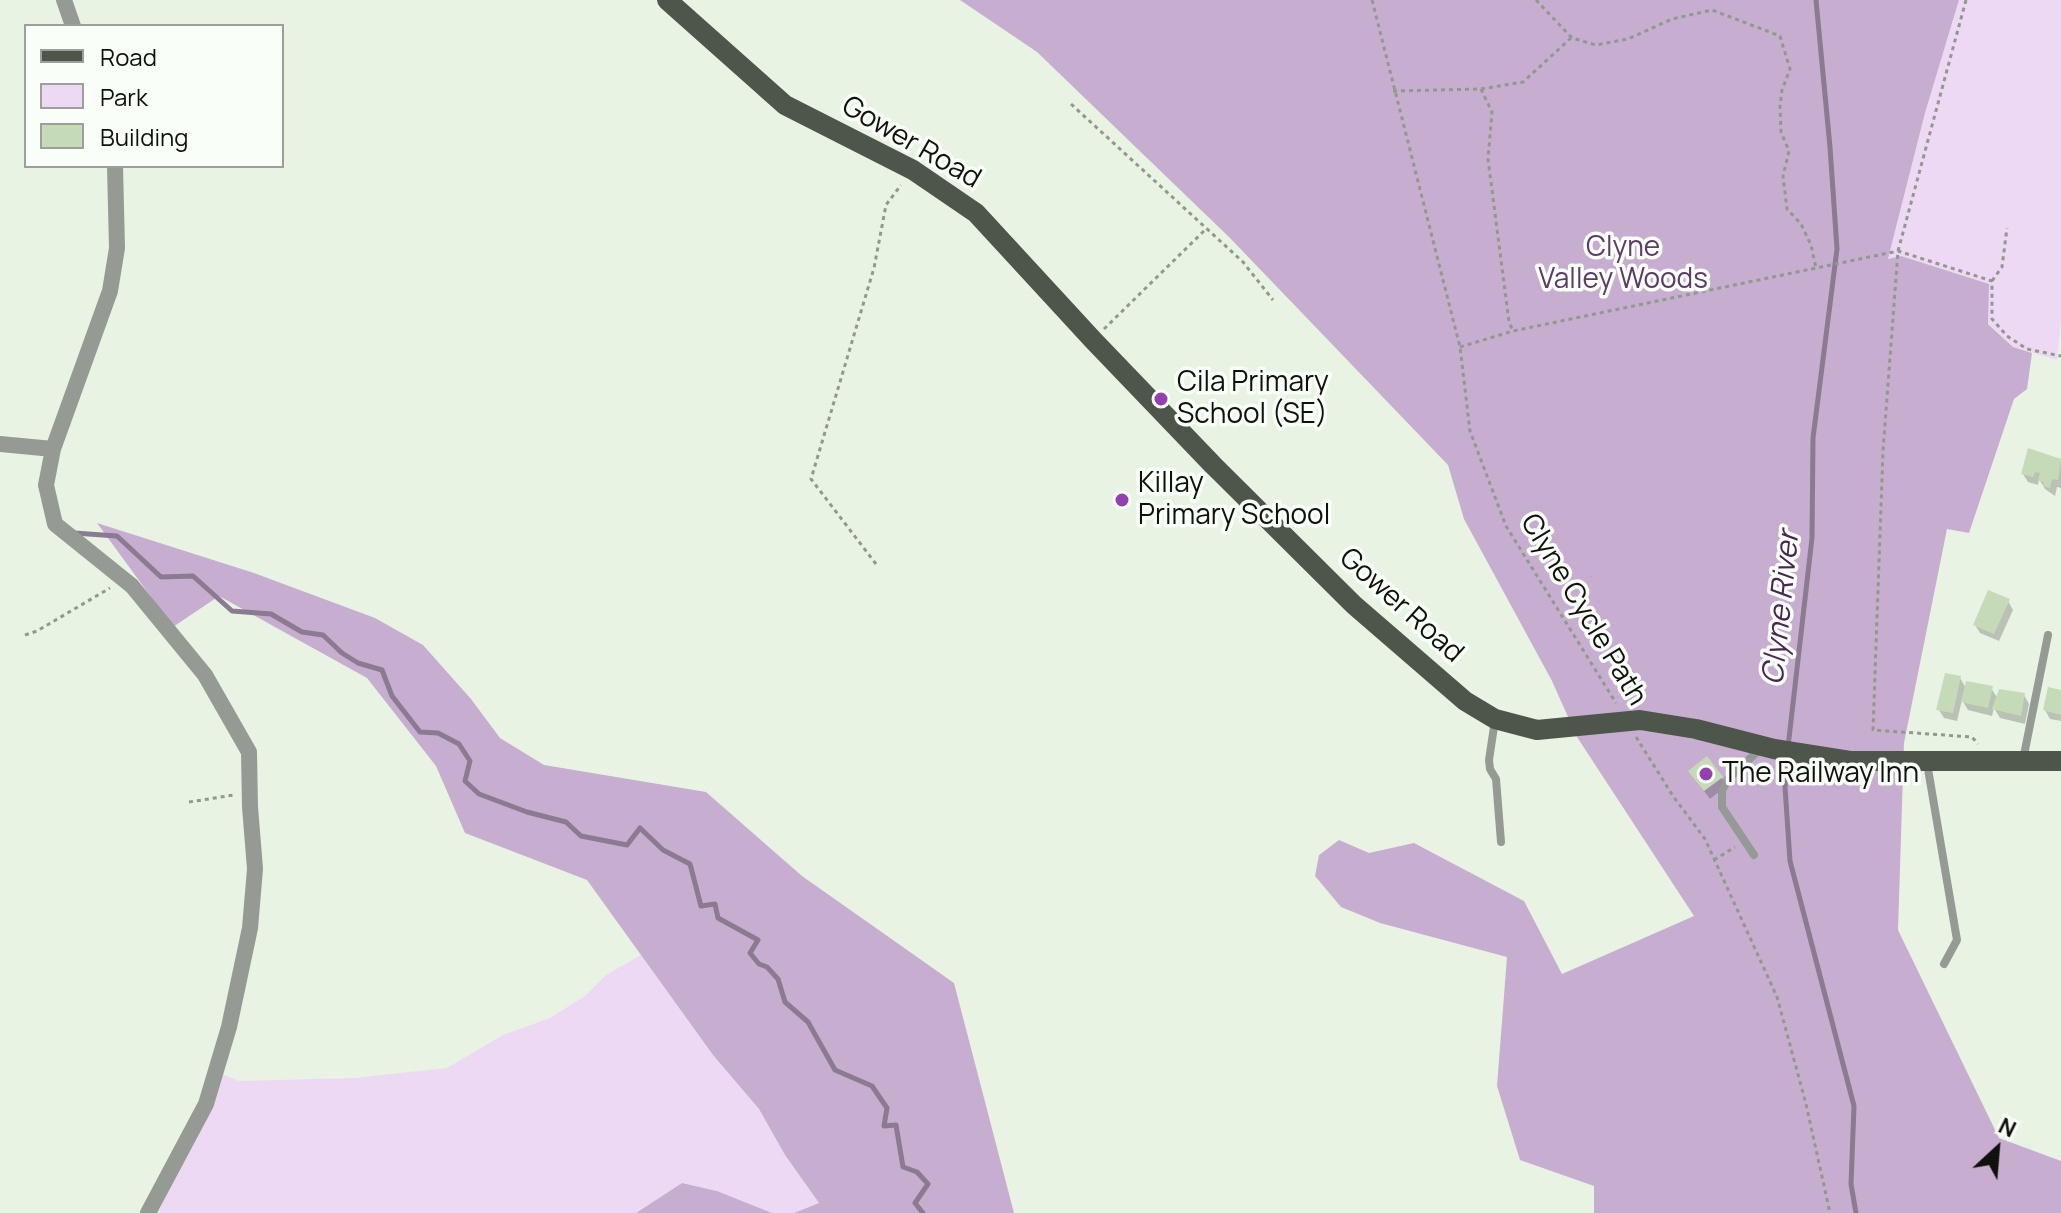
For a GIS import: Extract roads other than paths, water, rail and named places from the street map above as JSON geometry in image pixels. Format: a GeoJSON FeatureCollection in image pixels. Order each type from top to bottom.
{"type":"FeatureCollection","features":[{"type":"Feature","properties":{"kind":"main road","name":"Gower Road"},"geometry":{"type":"LineString","coordinates":[[667,0],[785,105],[913,170],[976,213],[1213,465],[1354,605],[1465,701],[1495,719],[1537,730],[1640,720],[1696,729],[1774,749],[1850,761],[2061,761]]}},
{"type":"Feature","properties":{"kind":"street"},"geometry":{"type":"LineString","coordinates":[[64,0],[72,24]]}},
{"type":"Feature","properties":{"kind":"street"},"geometry":{"type":"LineString","coordinates":[[115,168],[117,248],[110,291],[53,449],[46,485],[55,524],[132,586],[205,675],[249,752],[255,869],[250,928],[229,1027],[206,1104],[148,1213]]}},
{"type":"Feature","properties":{"kind":"street"},"geometry":{"type":"LineString","coordinates":[[0,444],[53,449]]}},
{"type":"Feature","properties":{"kind":"lane"},"geometry":{"type":"LineString","coordinates":[[2023,760],[2048,635]]}},
{"type":"Feature","properties":{"kind":"lane"},"geometry":{"type":"LineString","coordinates":[[1495,719],[1489,760],[1496,779],[1501,842]]}},
{"type":"Feature","properties":{"kind":"lane"},"geometry":{"type":"LineString","coordinates":[[1754,855],[1722,807],[1722,791],[1728,779],[1757,752],[1774,749]]}},
{"type":"Feature","properties":{"kind":"lane"},"geometry":{"type":"LineString","coordinates":[[1927,763],[1957,940],[1944,964]]}},
{"type":"Feature","properties":{"kind":"waterway","name":"Clyne River"},"geometry":{"type":"LineString","coordinates":[[1788,747],[1812,538],[1813,438],[1837,249],[1816,0]]}},
{"type":"Feature","properties":{"kind":"waterway"},"geometry":{"type":"LineString","coordinates":[[74,533],[117,536],[161,577],[193,576],[232,611],[271,614],[302,632],[323,635],[358,663],[382,670],[392,696],[420,732],[438,733],[459,744],[470,761],[465,781],[479,794],[527,812],[566,822],[581,836],[627,845],[640,828],[663,850],[690,864],[701,906],[715,904],[718,918],[758,940],[750,953],[778,979],[785,1002],[808,1022],[835,1070],[872,1086],[887,1108],[884,1126],[896,1125],[903,1167],[917,1172],[928,1184],[915,1203],[923,1213]]}},
{"type":"Feature","properties":{"kind":"waterway","name":"Clyne River"},"geometry":{"type":"LineString","coordinates":[[1787,757],[1785,787],[1790,861],[1854,1106],[1851,1184],[1856,1213]]}},
{"type":"Feature","properties":{"kind":"place","name":"Cila Primary School (SE)"},"geometry":{"type":"Point","coordinates":[1161,399]}},
{"type":"Feature","properties":{"kind":"place","name":"Killay Primary School"},"geometry":{"type":"Point","coordinates":[1122,500]}},
{"type":"Feature","properties":{"kind":"place","name":"The Railway Inn"},"geometry":{"type":"Point","coordinates":[1706,774]}},
{"type":"Feature","properties":{"kind":"park label","name":"Clyne Valley Woods"},"geometry":{"type":"Point","coordinates":[1623,264]}}]}
